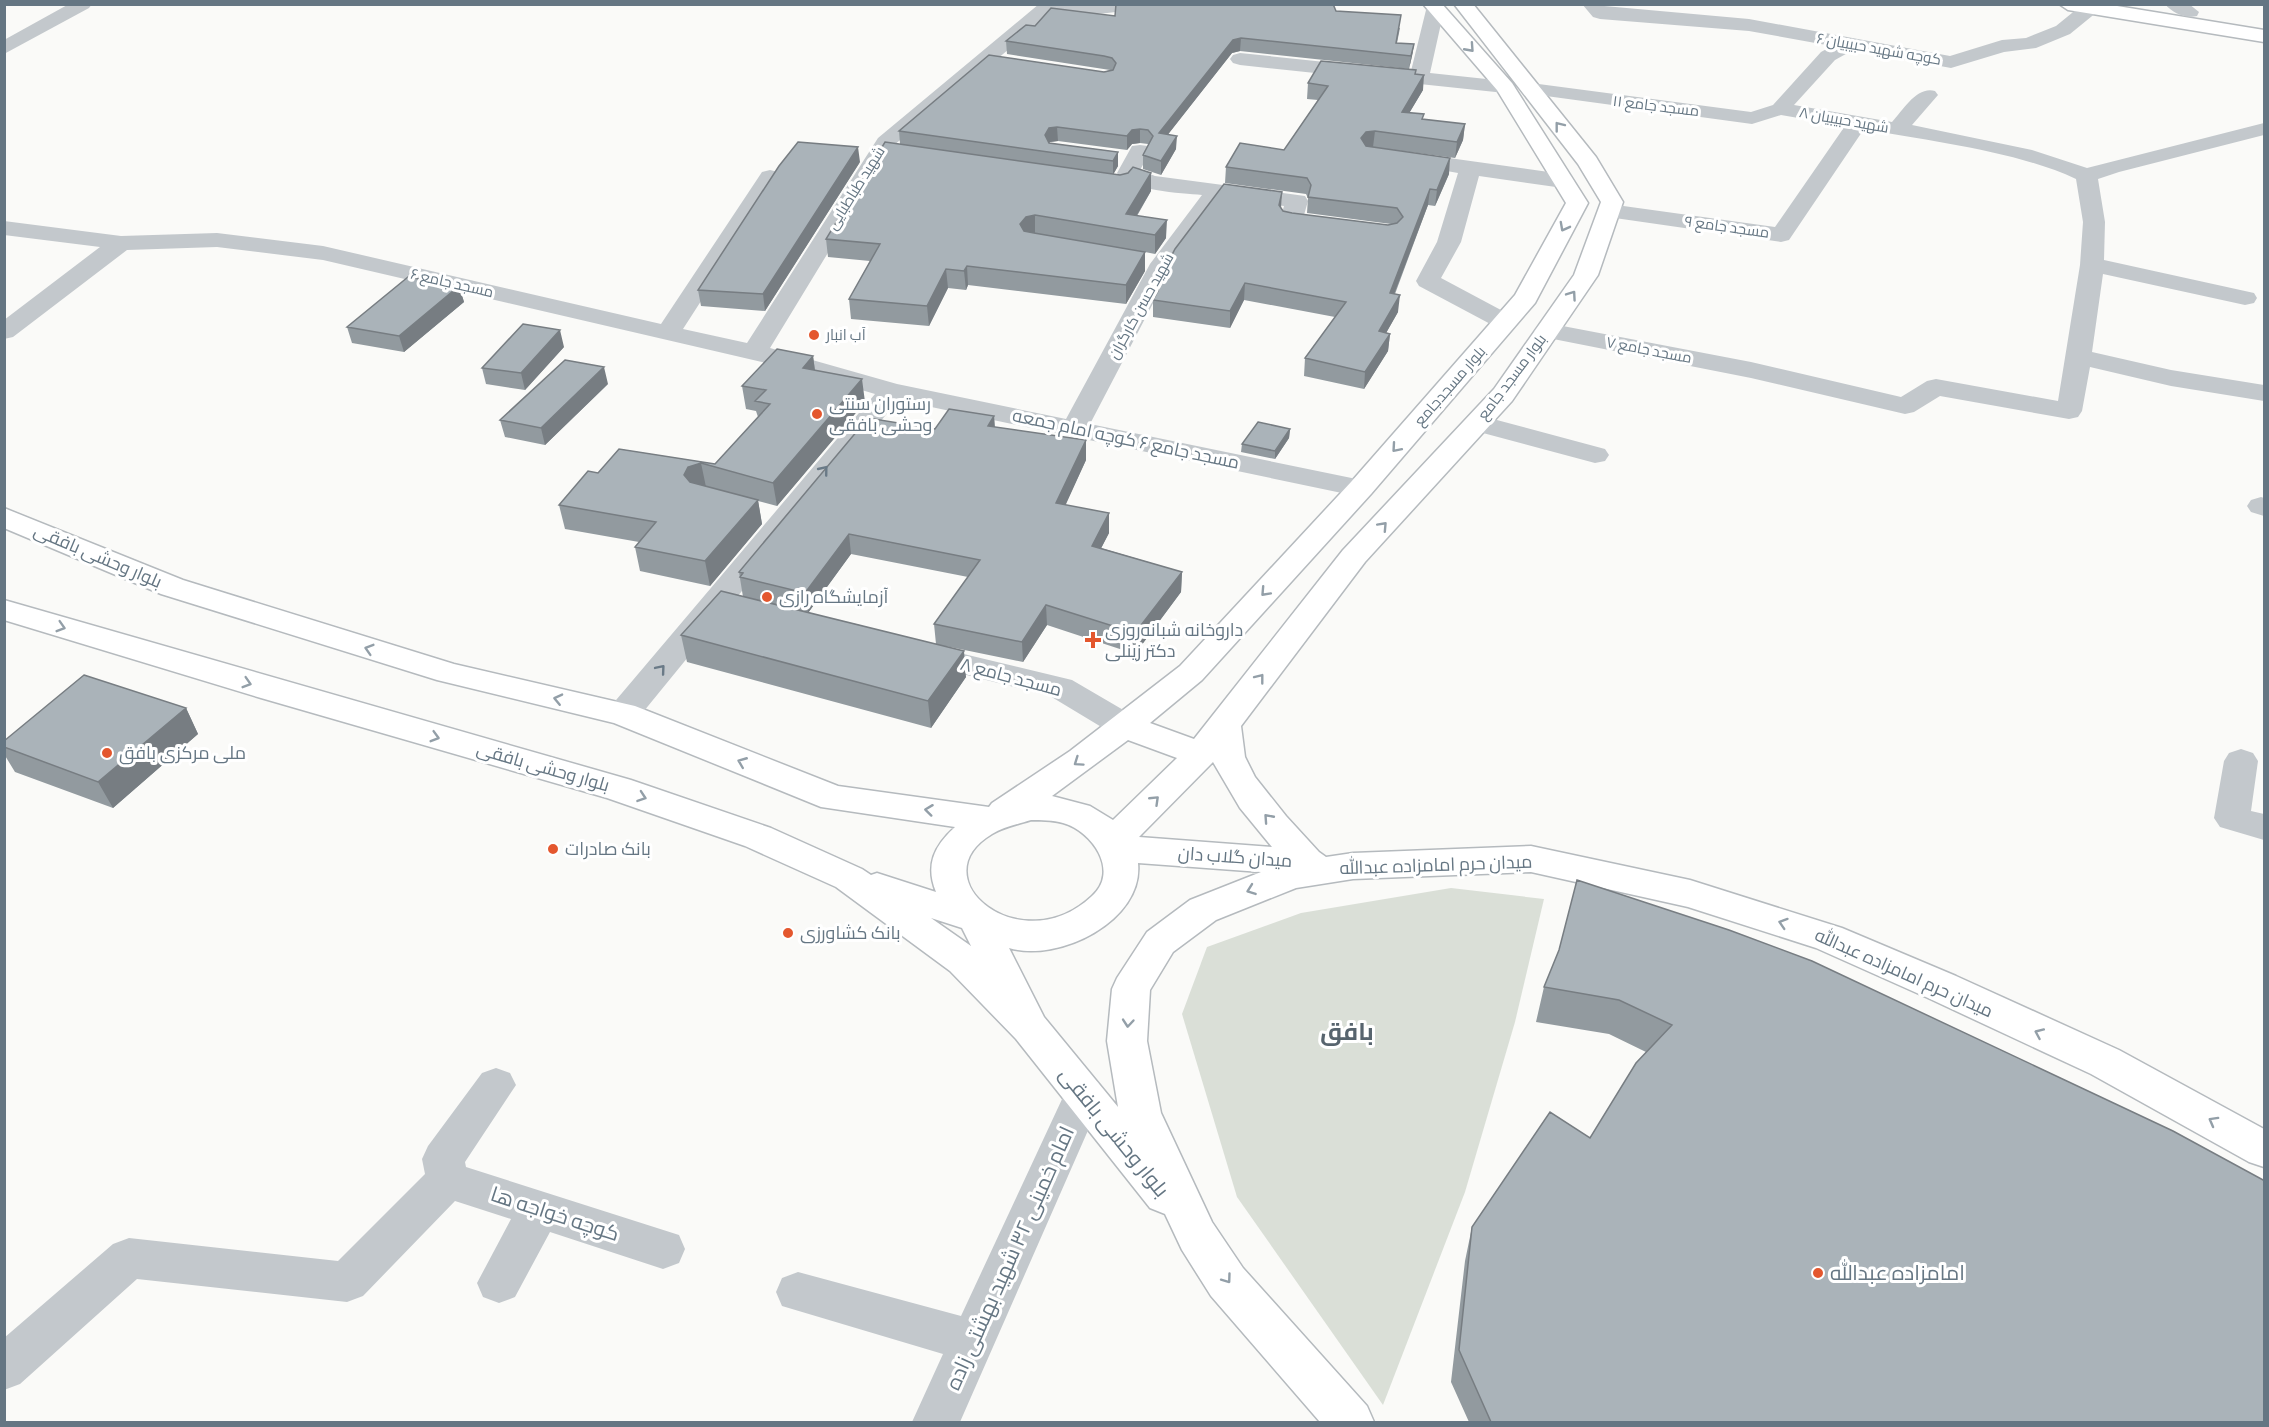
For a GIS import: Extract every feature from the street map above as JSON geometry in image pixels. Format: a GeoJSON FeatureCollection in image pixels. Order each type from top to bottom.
{"type":"FeatureCollection","features":[{"type":"Feature","properties":{"kind":"main road"},"geometry":{"type":"LineString","coordinates":[[1463,4],[1518,88],[1588,162],[1612,202],[1609,211]]}},
{"type":"Feature","properties":{"kind":"main road"},"geometry":{"type":"LineString","coordinates":[[2068,4],[2265,36]]}},
{"type":"Feature","properties":{"kind":"main road"},"geometry":{"type":"LineString","coordinates":[[2143,4],[2182,8],[2265,24]]}},
{"type":"Feature","properties":{"kind":"main road","name":"بلوار مسجدجامع"},"geometry":{"type":"LineString","coordinates":[[995,816],[1082,759],[1191,673],[1361,488],[1526,297],[1577,203],[1563,181],[1518,88],[1434,7]]}},
{"type":"Feature","properties":{"kind":"main road","name":"بلوار مسجد جامع"},"geometry":{"type":"LineString","coordinates":[[1115,844],[1201,754],[1354,556],[1503,394],[1586,275],[1609,211]]}},
{"type":"Feature","properties":{"kind":"main road","name":"بلوار وحشی بافقی"},"geometry":{"type":"LineString","coordinates":[[4,516],[172,587],[448,673],[623,714],[833,798],[995,816]]}},
{"type":"Feature","properties":{"kind":"main road","name":"بلوار وحشی بافقی"},"geometry":{"type":"LineString","coordinates":[[4,610],[272,690],[619,789],[758,837],[849,878],[963,961],[1030,1028],[1197,1236]]}},
{"type":"Feature","properties":{"kind":"main road"},"geometry":{"type":"LineString","coordinates":[[1224,724],[1228,756],[1259,809],[1307,862]]}},
{"type":"Feature","properties":{"kind":"main road"},"geometry":{"type":"LineString","coordinates":[[1125,726],[1201,754]]}},
{"type":"Feature","properties":{"kind":"main road"},"geometry":{"type":"LineString","coordinates":[[849,878],[973,918],[1001,932],[1029,936],[1058,933],[1084,923],[1105,908],[1118,889],[1122,868],[1115,844],[1098,826],[1077,814],[1062,810],[1029,808],[995,816],[966,834],[951,854],[947,875],[953,897],[973,918]]}},
{"type":"Feature","properties":{"kind":"main road","name":"میدان گلاب دان"},"geometry":{"type":"LineString","coordinates":[[1115,844],[1353,866]]}},
{"type":"Feature","properties":{"kind":"main road","name":"میدان حرم امامزاده عبدالله"},"geometry":{"type":"LineString","coordinates":[[1350,1422],[1227,1282],[1197,1236],[1140,1113],[1127,1041],[1131,989],[1160,942],[1203,910],[1244,892],[1293,875],[1353,866],[1531,859],[1599,872],[1722,904],[1829,938],[1942,987],[2105,1062],[2265,1149]]}},
{"type":"Feature","properties":{"kind":"main road","name":"بلوار وحشی بافقی"},"geometry":{"type":"LineString","coordinates":[[973,918],[1030,1028]]}},
{"type":"Feature","properties":{"kind":"street"},"geometry":{"type":"LineString","coordinates":[[4,48],[83,4]]}},
{"type":"Feature","properties":{"kind":"street","name":"کوچه شهید حبیبیان ۶"},"geometry":{"type":"LineString","coordinates":[[1591,4],[1600,13],[1729,22],[1951,62],[2002,46],[2030,44],[2063,30],[2090,8]]}},
{"type":"Feature","properties":{"kind":"street"},"geometry":{"type":"LineString","coordinates":[[1729,22],[1740,4]]}},
{"type":"Feature","properties":{"kind":"street"},"geometry":{"type":"LineString","coordinates":[[1049,6],[1082,9],[1123,5]]}},
{"type":"Feature","properties":{"kind":"street","name":"شهید طباطبایی"},"geometry":{"type":"LineString","coordinates":[[754,353],[885,142],[1049,6]]}},
{"type":"Feature","properties":{"kind":"street"},"geometry":{"type":"LineString","coordinates":[[1419,78],[1434,7]]}},
{"type":"Feature","properties":{"kind":"street","name":"شهید حبیبیان ۸"},"geometry":{"type":"LineString","coordinates":[[1780,109],[1827,56],[1850,44]]}},
{"type":"Feature","properties":{"kind":"street","name":"مسجد جامع ۱۱"},"geometry":{"type":"LineString","coordinates":[[1240,58],[1518,88],[1752,118],[1780,109]]}},
{"type":"Feature","properties":{"kind":"street"},"geometry":{"type":"LineString","coordinates":[[986,59],[1010,63]]}},
{"type":"Feature","properties":{"kind":"street"},"geometry":{"type":"LineString","coordinates":[[1897,129],[1928,95]]}},
{"type":"Feature","properties":{"kind":"street","name":"شهید حبیبیان ۸"},"geometry":{"type":"LineString","coordinates":[[1780,109],[1897,129],[2062,164],[2086,176]]}},
{"type":"Feature","properties":{"kind":"street","name":"مسجد جامع ۹"},"geometry":{"type":"LineString","coordinates":[[1609,211],[1781,235],[1858,122]]}},
{"type":"Feature","properties":{"kind":"street"},"geometry":{"type":"LineString","coordinates":[[2265,129],[2111,167],[2086,176],[2094,222],[2092,265],[2079,356],[2135,372],[2213,387],[2265,393]]}},
{"type":"Feature","properties":{"kind":"street"},"geometry":{"type":"LineString","coordinates":[[879,151],[902,154]]}},
{"type":"Feature","properties":{"kind":"street"},"geometry":{"type":"LineString","coordinates":[[1427,162],[1563,181]]}},
{"type":"Feature","properties":{"kind":"street"},"geometry":{"type":"LineString","coordinates":[[1125,165],[1151,182],[1297,201],[1291,220],[1355,228]]}},
{"type":"Feature","properties":{"kind":"street"},"geometry":{"type":"LineString","coordinates":[[1470,168],[1449,242],[1428,281],[1505,322]]}},
{"type":"Feature","properties":{"kind":"street"},"geometry":{"type":"LineString","coordinates":[[668,334],[771,177]]}},
{"type":"Feature","properties":{"kind":"street","name":"شهید حسن کارگران"},"geometry":{"type":"LineString","coordinates":[[1074,428],[1151,262],[1217,189]]}},
{"type":"Feature","properties":{"kind":"street","name":"مسجد جامع ۶"},"geometry":{"type":"LineString","coordinates":[[4,228],[121,243],[217,240],[323,253],[795,362],[892,391]]}},
{"type":"Feature","properties":{"kind":"street"},"geometry":{"type":"LineString","coordinates":[[4,332],[121,243]]}},
{"type":"Feature","properties":{"kind":"street"},"geometry":{"type":"LineString","coordinates":[[2092,265],[2245,298]]}},
{"type":"Feature","properties":{"kind":"street","name":"مسجد جامع ۷"},"geometry":{"type":"LineString","coordinates":[[1547,331],[1751,370],[1905,406],[1936,387],[2069,411],[2079,356]]}},
{"type":"Feature","properties":{"kind":"street"},"geometry":{"type":"LineString","coordinates":[[623,714],[716,603],[773,516],[892,391]]}},
{"type":"Feature","properties":{"kind":"street","name":"مسجد جامع ۶ کوچه امام جمعه"},"geometry":{"type":"LineString","coordinates":[[892,391],[1361,488]]}},
{"type":"Feature","properties":{"kind":"street"},"geometry":{"type":"LineString","coordinates":[[1478,423],[1595,455]]}},
{"type":"Feature","properties":{"kind":"street"},"geometry":{"type":"LineString","coordinates":[[716,603],[750,611]]}},
{"type":"Feature","properties":{"kind":"street","name":"مسجد جامع ۸"},"geometry":{"type":"LineString","coordinates":[[900,648],[1061,688],[1125,726]]}},
{"type":"Feature","properties":{"kind":"street"},"geometry":{"type":"LineString","coordinates":[[2241,761],[2232,818],[2265,827]]}},
{"type":"Feature","properties":{"kind":"street"},"geometry":{"type":"LineString","coordinates":[[4,1368],[129,1258],[347,1281],[447,1180],[443,1159],[496,1085]]}},
{"type":"Feature","properties":{"kind":"street","name":"امام خمینی ۳۲ شهید بهشتی زاده"},"geometry":{"type":"LineString","coordinates":[[936,1422],[1084,1094]]}},
{"type":"Feature","properties":{"kind":"street","name":"کوچه خواجه ها"},"geometry":{"type":"LineString","coordinates":[[447,1180],[663,1249]]}},
{"type":"Feature","properties":{"kind":"street"},"geometry":{"type":"LineString","coordinates":[[499,1283],[539,1210]]}},
{"type":"Feature","properties":{"kind":"street"},"geometry":{"type":"LineString","coordinates":[[798,1292],[973,1341]]}},
{"type":"Feature","properties":{"kind":"shaded area"},"geometry":{"type":"Polygon","coordinates":[[[1451,888],[1544,899],[1515,1022],[1465,1192],[1383,1405],[1237,1197],[1182,1014],[1207,947],[1301,913],[1451,888]]]}},
{"type":"Feature","properties":{"kind":"building"},"geometry":{"type":"Polygon","coordinates":[[[1116,4],[1333,4],[1336,11],[1401,15],[1396,43],[1414,44],[1411,56],[1241,38],[1233,40],[1159,133],[1177,136],[1161,161],[1143,155],[1153,136],[1148,130],[1140,129],[1132,130],[1127,136],[1057,127],[1049,128],[1045,135],[1049,143],[1118,152],[1113,161],[899,131],[989,55],[1104,72],[1113,70],[1116,63],[1112,58],[1006,41],[1026,25],[1035,26],[1051,8],[1115,16],[1116,4]]]}},
{"type":"Feature","properties":{"kind":"building"},"geometry":{"type":"Polygon","coordinates":[[[1321,61],[1416,70],[1415,74],[1424,75],[1402,112],[1424,114],[1422,119],[1465,124],[1457,142],[1375,131],[1366,132],[1361,138],[1366,146],[1450,158],[1437,190],[1430,189],[1390,293],[1400,295],[1379,331],[1390,334],[1365,372],[1305,358],[1346,302],[1245,283],[1230,311],[1153,300],[1158,291],[1153,291],[1175,249],[1224,184],[1282,192],[1279,205],[1283,211],[1292,213],[1388,225],[1397,223],[1403,217],[1397,208],[1308,197],[1311,185],[1307,178],[1226,167],[1240,143],[1284,150],[1328,86],[1308,83],[1321,61]]]}},
{"type":"Feature","properties":{"kind":"building"},"geometry":{"type":"Polygon","coordinates":[[[798,142],[858,147],[763,294],[698,290],[779,166],[798,142]]]}},
{"type":"Feature","properties":{"kind":"building"},"geometry":{"type":"Polygon","coordinates":[[[885,142],[1120,175],[1128,173],[1133,167],[1151,173],[1126,214],[1167,220],[1155,235],[1035,215],[1026,217],[1020,224],[1024,231],[1145,252],[1126,285],[967,266],[964,271],[946,269],[927,306],[849,299],[880,244],[826,239],[885,142]]]}},
{"type":"Feature","properties":{"kind":"building"},"geometry":{"type":"Polygon","coordinates":[[[408,277],[459,286],[399,336],[347,327],[408,277]]]}},
{"type":"Feature","properties":{"kind":"building"},"geometry":{"type":"Polygon","coordinates":[[[523,324],[560,330],[521,373],[482,368],[523,324]]]}},
{"type":"Feature","properties":{"kind":"building"},"geometry":{"type":"Polygon","coordinates":[[[777,349],[813,356],[803,368],[862,379],[773,483],[701,463],[688,467],[684,475],[690,482],[758,500],[705,561],[635,547],[656,522],[559,505],[588,471],[598,473],[619,449],[715,464],[770,404],[755,401],[766,390],[742,386],[777,349]]]}},
{"type":"Feature","properties":{"kind":"building"},"geometry":{"type":"Polygon","coordinates":[[[565,360],[604,367],[541,428],[500,420],[565,360]]]}},
{"type":"Feature","properties":{"kind":"building"},"geometry":{"type":"Polygon","coordinates":[[[949,409],[994,416],[988,426],[1086,440],[1056,503],[1109,513],[1092,546],[1182,572],[1135,633],[1046,605],[1022,642],[934,624],[980,560],[849,534],[805,593],[740,577],[743,573],[739,572],[868,418],[935,429],[949,409]]]}},
{"type":"Feature","properties":{"kind":"building"},"geometry":{"type":"Polygon","coordinates":[[[1258,422],[1290,429],[1275,451],[1242,444],[1258,422]]]}},
{"type":"Feature","properties":{"kind":"building"},"geometry":{"type":"Polygon","coordinates":[[[721,591],[964,651],[928,701],[681,635],[721,591]]]}},
{"type":"Feature","properties":{"kind":"building"},"geometry":{"type":"Polygon","coordinates":[[[84,675],[186,708],[98,782],[4,747],[4,741],[84,675]]]}},
{"type":"Feature","properties":{"kind":"building"},"geometry":{"type":"Polygon","coordinates":[[[1577,880],[1729,930],[1812,961],[2173,1131],[2265,1181],[2265,1422],[1491,1422],[1459,1350],[1472,1227],[1550,1112],[1590,1138],[1636,1063],[1672,1025],[1619,1000],[1544,987],[1559,950],[1577,880]]]}},
{"type":"Feature","properties":{"kind":"place","name":"آب انبار"},"geometry":{"type":"Point","coordinates":[814,335]}},
{"type":"Feature","properties":{"kind":"place","name":"رستوران سنتی وحشی بافقی"},"geometry":{"type":"Point","coordinates":[817,414]}},
{"type":"Feature","properties":{"kind":"place","name":"آزمایشگاه رازی"},"geometry":{"type":"Point","coordinates":[767,597]}},
{"type":"Feature","properties":{"kind":"place","name":"داروخانه شبانه‌روزی دکتر زینلی"},"geometry":{"type":"Point","coordinates":[1093,640]}},
{"type":"Feature","properties":{"kind":"place","name":"ملی مرکزی بافق"},"geometry":{"type":"Point","coordinates":[107,753]}},
{"type":"Feature","properties":{"kind":"place","name":"بانک صادرات"},"geometry":{"type":"Point","coordinates":[553,849]}},
{"type":"Feature","properties":{"kind":"place","name":"بانک کشاورزی"},"geometry":{"type":"Point","coordinates":[788,933]}},
{"type":"Feature","properties":{"kind":"place","name":"امامزاده عبدالله"},"geometry":{"type":"Point","coordinates":[1818,1273]}},
{"type":"Feature","properties":{"kind":"district","name":"بافق"},"geometry":{"type":"Point","coordinates":[1347,1032]}}]}
